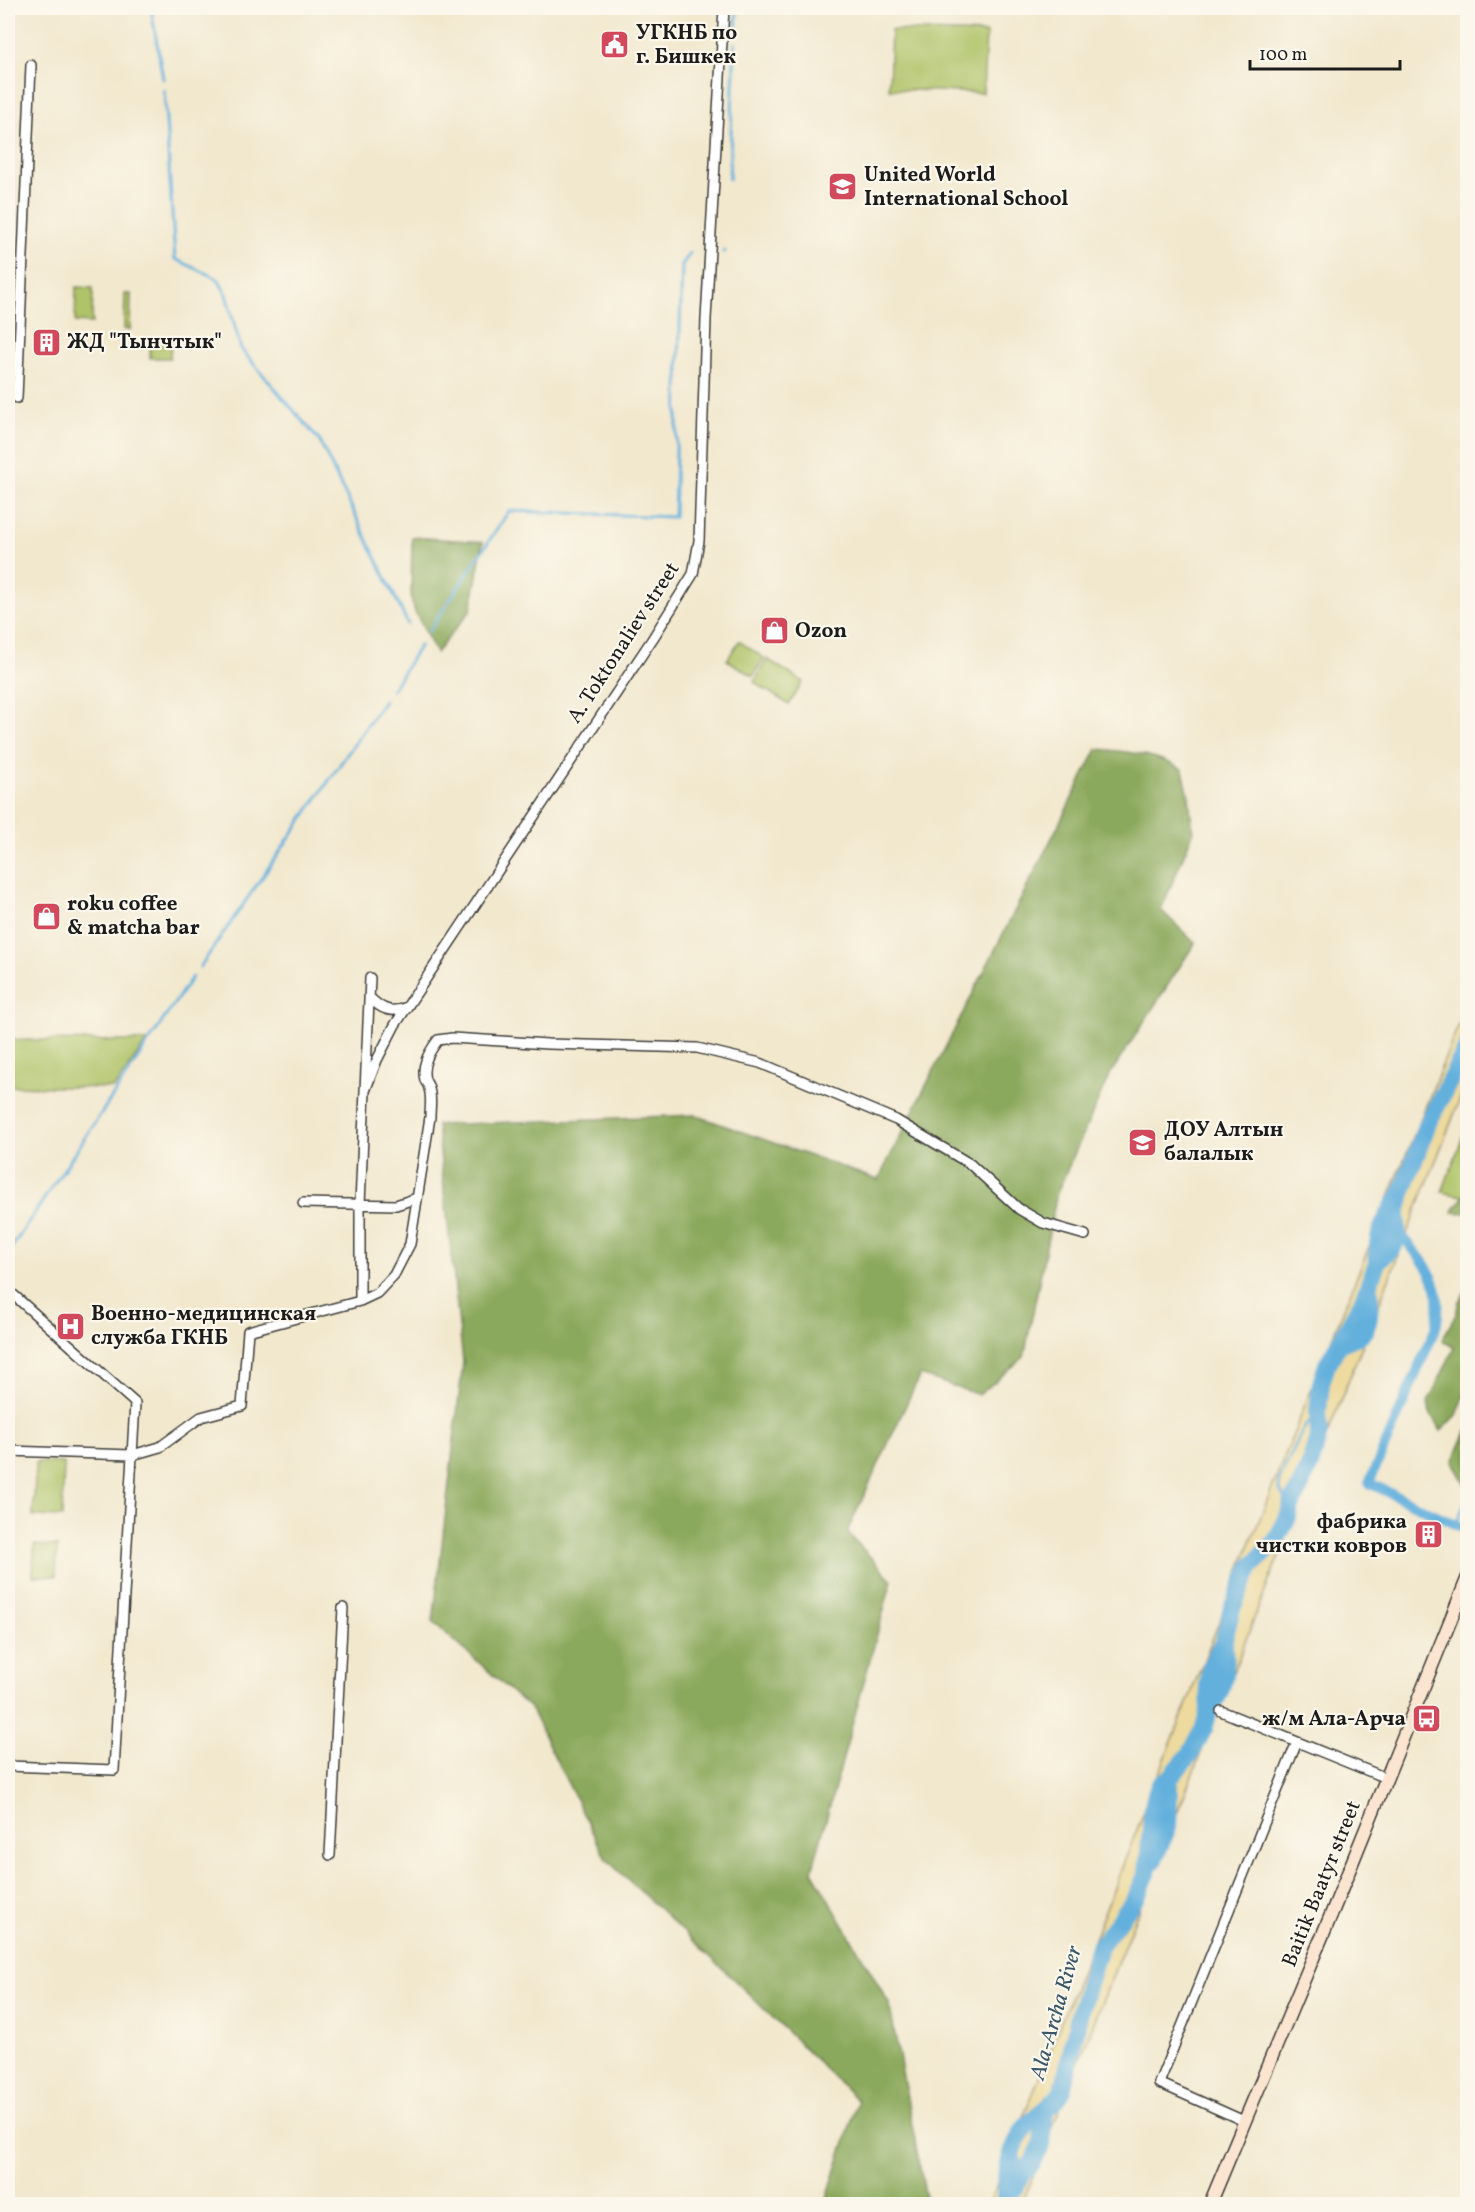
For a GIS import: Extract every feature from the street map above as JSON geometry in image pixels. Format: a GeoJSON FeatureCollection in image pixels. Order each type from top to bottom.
{"type":"FeatureCollection","features":[{"type":"Feature","properties":{"kind":"main road","name":"Baitik Baatyr street"},"geometry":{"type":"LineString","coordinates":[[1210,2205],[1467,1577]]}},
{"type":"Feature","properties":{"kind":"street","name":"A. Toktonaliev street"},"geometry":{"type":"LineString","coordinates":[[365,1091],[385,1042],[407,1007],[653,638],[693,574],[699,541],[706,319],[724,8]]}},
{"type":"Feature","properties":{"kind":"street"},"geometry":{"type":"LineString","coordinates":[[18,398],[31,65]]}},
{"type":"Feature","properties":{"kind":"street"},"geometry":{"type":"LineString","coordinates":[[360,1301],[360,1204],[370,978]]}},
{"type":"Feature","properties":{"kind":"street"},"geometry":{"type":"LineString","coordinates":[[369,998],[385,1010],[399,1011],[407,1007]]}},
{"type":"Feature","properties":{"kind":"street"},"geometry":{"type":"LineString","coordinates":[[8,1451],[132,1455],[160,1447],[201,1417],[242,1406],[248,1331],[360,1301],[377,1293],[394,1275],[410,1244],[430,1118],[431,1098],[424,1065],[429,1051],[438,1041],[452,1038],[548,1044],[697,1048],[760,1063],[896,1120],[970,1164],[1020,1209],[1043,1223],[1085,1235]]}},
{"type":"Feature","properties":{"kind":"street"},"geometry":{"type":"LineString","coordinates":[[303,1203],[396,1204],[417,1198]]}},
{"type":"Feature","properties":{"kind":"street"},"geometry":{"type":"LineString","coordinates":[[8,1290],[135,1403],[114,1770],[8,1766]]}},
{"type":"Feature","properties":{"kind":"street"},"geometry":{"type":"LineString","coordinates":[[330,1855],[343,1608]]}},
{"type":"Feature","properties":{"kind":"street"},"geometry":{"type":"LineString","coordinates":[[1221,1711],[1386,1778]]}},
{"type":"Feature","properties":{"kind":"street"},"geometry":{"type":"LineString","coordinates":[[1244,2121],[1159,2083],[1297,1742]]}},
{"type":"Feature","properties":{"kind":"green space"},"geometry":{"type":"Polygon","coordinates":[[[891,30],[986,33],[983,93],[889,89],[891,30]]]}},
{"type":"Feature","properties":{"kind":"green space"},"geometry":{"type":"Polygon","coordinates":[[[76,287],[93,288],[92,323],[75,322],[76,287]]]}},
{"type":"Feature","properties":{"kind":"green space"},"geometry":{"type":"Polygon","coordinates":[[[125,294],[131,294],[130,330],[124,329],[125,294]]]}},
{"type":"Feature","properties":{"kind":"green space"},"geometry":{"type":"Polygon","coordinates":[[[150,341],[171,342],[170,358],[150,358],[150,341]]]}},
{"type":"Feature","properties":{"kind":"green space"},"geometry":{"type":"Polygon","coordinates":[[[412,537],[483,542],[471,610],[436,653],[415,612],[411,599],[412,537]]]}},
{"type":"Feature","properties":{"kind":"green space"},"geometry":{"type":"Polygon","coordinates":[[[739,641],[764,658],[753,676],[727,660],[739,641]]]}},
{"type":"Feature","properties":{"kind":"green space"},"geometry":{"type":"Polygon","coordinates":[[[767,659],[803,682],[789,705],[754,682],[767,659]]]}},
{"type":"Feature","properties":{"kind":"green space"},"geometry":{"type":"Polygon","coordinates":[[[1097,749],[1131,752],[1152,757],[1183,770],[1193,833],[1161,910],[1195,943],[1109,1076],[1057,1193],[1024,1357],[979,1395],[920,1375],[847,1532],[892,1580],[812,1871],[889,2003],[927,2204],[825,2204],[858,2101],[606,1859],[530,1708],[433,1622],[463,1362],[437,1125],[695,1115],[878,1180],[1097,749]]]}},
{"type":"Feature","properties":{"kind":"green space"},"geometry":{"type":"Polygon","coordinates":[[[8,1040],[147,1041],[114,1088],[8,1086],[8,1040]]]}},
{"type":"Feature","properties":{"kind":"green space"},"geometry":{"type":"Polygon","coordinates":[[[1467,1126],[1467,1197],[1442,1192],[1467,1126]]]}},
{"type":"Feature","properties":{"kind":"green space"},"geometry":{"type":"Polygon","coordinates":[[[1467,1192],[1467,1213],[1452,1212],[1467,1192]]]}},
{"type":"Feature","properties":{"kind":"green space"},"geometry":{"type":"Polygon","coordinates":[[[1467,1289],[1467,1389],[1457,1415],[1441,1431],[1430,1413],[1428,1402],[1454,1348],[1442,1340],[1456,1314],[1459,1301],[1467,1289]]]}},
{"type":"Feature","properties":{"kind":"green space"},"geometry":{"type":"Polygon","coordinates":[[[1467,1429],[1468,1486],[1467,1488],[1453,1462],[1467,1429]]]}},
{"type":"Feature","properties":{"kind":"green space"},"geometry":{"type":"Polygon","coordinates":[[[36,1462],[64,1463],[62,1517],[33,1516],[36,1462]]]}},
{"type":"Feature","properties":{"kind":"green space"},"geometry":{"type":"Polygon","coordinates":[[[34,1545],[57,1546],[56,1576],[33,1576],[34,1545]]]}},
{"type":"Feature","properties":{"kind":"sand"},"geometry":{"type":"Polygon","coordinates":[[[1467,1004],[1467,1082],[1022,2204],[989,2204],[1297,1425],[1467,1004]]]}},
{"type":"Feature","properties":{"kind":"waterway"},"geometry":{"type":"LineString","coordinates":[[151,8],[163,79]]}},
{"type":"Feature","properties":{"kind":"waterway"},"geometry":{"type":"LineString","coordinates":[[736,28],[737,11]]}},
{"type":"Feature","properties":{"kind":"waterway"},"geometry":{"type":"LineString","coordinates":[[729,179],[735,43]]}},
{"type":"Feature","properties":{"kind":"waterway"},"geometry":{"type":"LineString","coordinates":[[164,90],[175,259],[218,279],[226,294],[241,349],[319,440],[408,624]]}},
{"type":"Feature","properties":{"kind":"waterway"},"geometry":{"type":"LineString","coordinates":[[429,631],[509,511],[674,517],[682,265],[690,253]]}},
{"type":"Feature","properties":{"kind":"waterway"},"geometry":{"type":"LineString","coordinates":[[392,690],[420,645]]}},
{"type":"Feature","properties":{"kind":"waterway"},"geometry":{"type":"LineString","coordinates":[[200,967],[384,701]]}},
{"type":"Feature","properties":{"kind":"waterway"},"geometry":{"type":"LineString","coordinates":[[8,1253],[192,977]]}},
{"type":"Feature","properties":{"kind":"waterway","name":"Ala-Archa River"},"geometry":{"type":"LineString","coordinates":[[1004,2204],[1006,2177],[1018,2140],[1024,2129],[1055,2101],[1063,2090],[1080,2011],[1099,1947],[1137,1896],[1147,1873],[1153,1807],[1157,1791],[1161,1783],[1169,1779],[1191,1753],[1204,1728],[1210,1707],[1208,1684],[1211,1666],[1224,1640],[1232,1608],[1251,1567],[1275,1542],[1310,1465],[1319,1433],[1318,1412],[1321,1383],[1327,1365],[1361,1304],[1378,1261],[1393,1248],[1397,1236],[1397,1214],[1402,1193],[1428,1123],[1468,1045]]}},
{"type":"Feature","properties":{"kind":"waterway"},"geometry":{"type":"LineString","coordinates":[[1378,1261],[1377,1252],[1382,1228],[1398,1199]]}},
{"type":"Feature","properties":{"kind":"waterway"},"geometry":{"type":"LineString","coordinates":[[1397,1229],[1430,1274],[1438,1297],[1438,1311],[1436,1327],[1369,1483],[1468,1530]]}},
{"type":"Feature","properties":{"kind":"waterway"},"geometry":{"type":"LineString","coordinates":[[1339,1344],[1358,1336],[1366,1328],[1370,1293]]}},
{"type":"Feature","properties":{"kind":"waterway"},"geometry":{"type":"LineString","coordinates":[[1291,1506],[1279,1489],[1279,1480],[1304,1428],[1318,1412]]}},
{"type":"Feature","properties":{"kind":"waterway"},"geometry":{"type":"LineString","coordinates":[[1456,1525],[1468,1496]]}},
{"type":"Feature","properties":{"kind":"waterway"},"geometry":{"type":"LineString","coordinates":[[1210,1707],[1216,1700],[1222,1684],[1224,1641]]}},
{"type":"Feature","properties":{"kind":"waterway"},"geometry":{"type":"LineString","coordinates":[[1153,1861],[1168,1827],[1169,1779]]}},
{"type":"Feature","properties":{"kind":"waterway"},"geometry":{"type":"LineString","coordinates":[[1007,2195],[1033,2162],[1042,2144],[1045,2110]]}},
{"type":"Feature","properties":{"kind":"waterway"},"geometry":{"type":"LineString","coordinates":[[1019,2139],[1021,2175]]}},
{"type":"Feature","properties":{"kind":"place","name":"УГКНБ по г. Бишкек"},"geometry":{"type":"Point","coordinates":[615,45]}},
{"type":"Feature","properties":{"kind":"place","name":"United World International School"},"geometry":{"type":"Point","coordinates":[843,187]}},
{"type":"Feature","properties":{"kind":"place","name":"ЖД \"Тынчтык\""},"geometry":{"type":"Point","coordinates":[46,342]}},
{"type":"Feature","properties":{"kind":"place","name":"Ozon"},"geometry":{"type":"Point","coordinates":[774,631]}},
{"type":"Feature","properties":{"kind":"place","name":"roku coffee & matcha bar"},"geometry":{"type":"Point","coordinates":[46,916]}},
{"type":"Feature","properties":{"kind":"place","name":"ДОУ Алтын балалык"},"geometry":{"type":"Point","coordinates":[1143,1142]}},
{"type":"Feature","properties":{"kind":"place","name":"Военно-медицинская служба ГКНБ"},"geometry":{"type":"Point","coordinates":[70,1326]}},
{"type":"Feature","properties":{"kind":"place","name":"фабрика чистки ковров"},"geometry":{"type":"Point","coordinates":[1428,1534]}},
{"type":"Feature","properties":{"kind":"place","name":"ж/м Ала-Арча"},"geometry":{"type":"Point","coordinates":[1427,1719]}}]}
